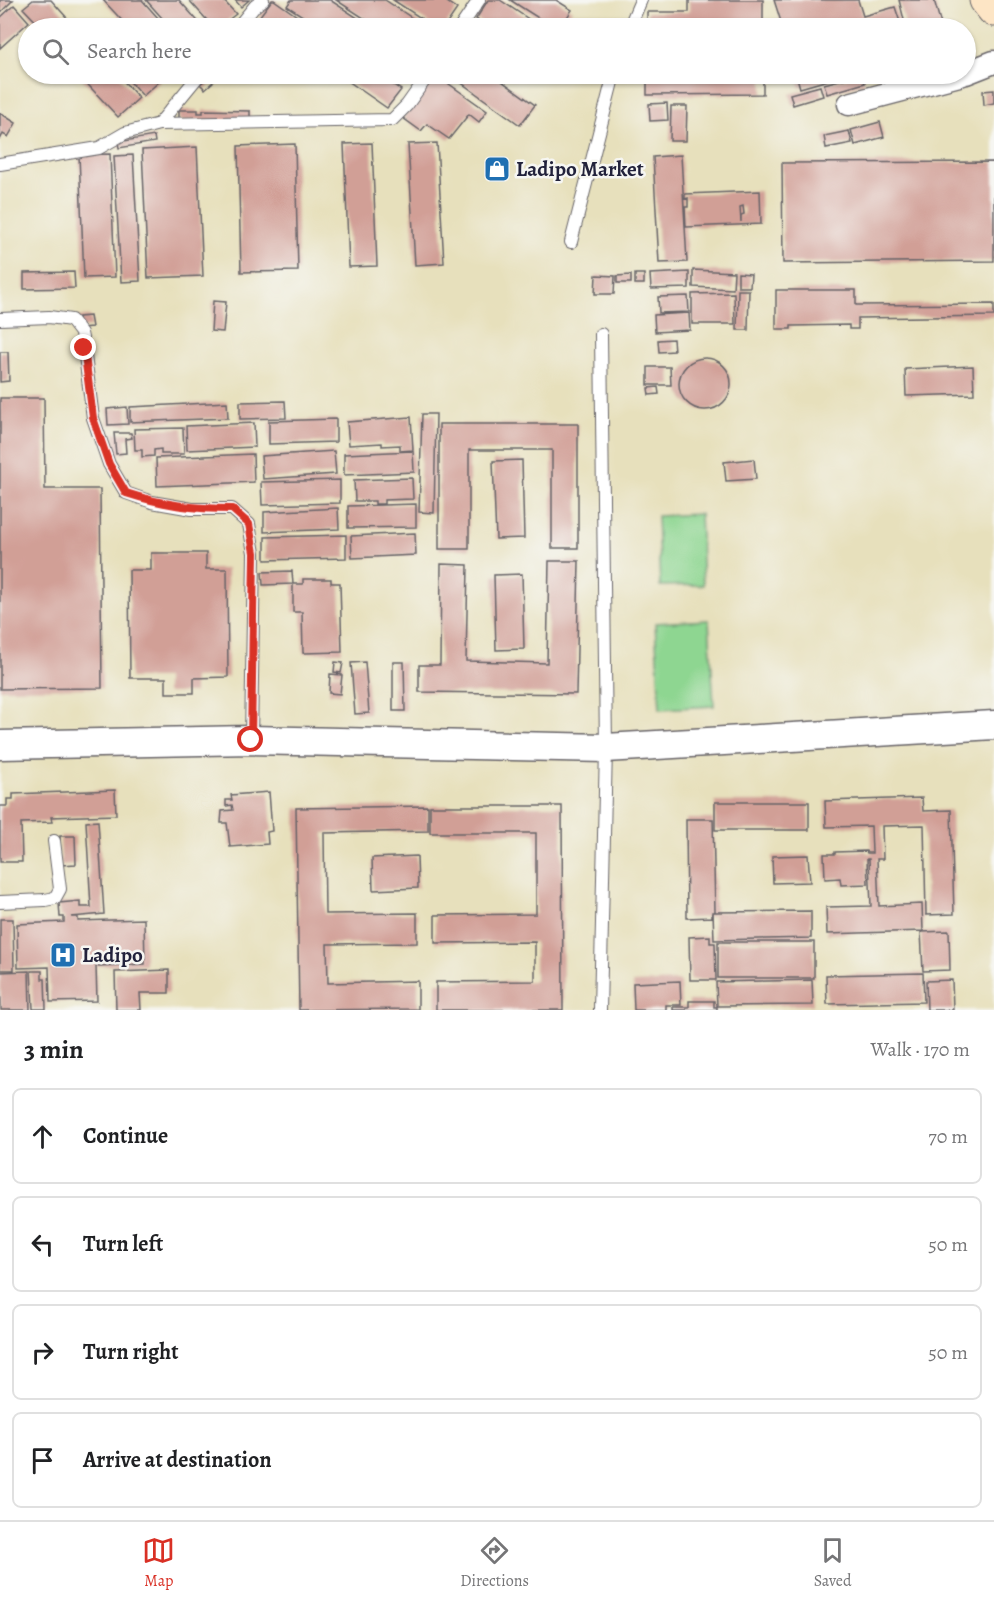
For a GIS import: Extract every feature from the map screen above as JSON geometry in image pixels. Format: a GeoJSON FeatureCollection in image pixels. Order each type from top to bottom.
{"type":"FeatureCollection","features":[{"type":"Feature","properties":{"kind":"main road"},"geometry":{"type":"LineString","coordinates":[[986,0],[994,10]]}},
{"type":"Feature","properties":{"kind":"street"},"geometry":{"type":"LineString","coordinates":[[976,69],[994,62]]}},
{"type":"Feature","properties":{"kind":"street"},"geometry":{"type":"LineString","coordinates":[[849,104],[923,84]]}},
{"type":"Feature","properties":{"kind":"street"},"geometry":{"type":"LineString","coordinates":[[0,746],[251,740],[606,748],[994,726]]}},
{"type":"Feature","properties":{"kind":"lane"},"geometry":{"type":"LineString","coordinates":[[245,18],[263,0]]}},
{"type":"Feature","properties":{"kind":"lane"},"geometry":{"type":"LineString","coordinates":[[467,18],[479,0]]}},
{"type":"Feature","properties":{"kind":"lane"},"geometry":{"type":"LineString","coordinates":[[633,18],[641,0]]}},
{"type":"Feature","properties":{"kind":"lane"},"geometry":{"type":"LineString","coordinates":[[159,124],[192,84]]}},
{"type":"Feature","properties":{"kind":"lane"},"geometry":{"type":"LineString","coordinates":[[0,164],[99,148],[125,133],[159,124],[392,120],[407,105],[422,84]]}},
{"type":"Feature","properties":{"kind":"lane"},"geometry":{"type":"LineString","coordinates":[[571,242],[611,84]]}},
{"type":"Feature","properties":{"kind":"lane"},"geometry":{"type":"LineString","coordinates":[[0,319],[71,320],[81,333],[93,418],[109,464],[126,493],[152,502],[192,508],[232,509],[249,524],[254,553],[251,740]]}},
{"type":"Feature","properties":{"kind":"lane"},"geometry":{"type":"LineString","coordinates":[[600,1010],[606,748],[601,334]]}},
{"type":"Feature","properties":{"kind":"lane"},"geometry":{"type":"LineString","coordinates":[[0,902],[55,898],[60,889],[54,841]]}},
{"type":"Feature","properties":{"kind":"green space"},"geometry":{"type":"Polygon","coordinates":[[[700,514],[703,585],[660,586],[657,516],[700,514]]]}},
{"type":"Feature","properties":{"kind":"green space"},"geometry":{"type":"Polygon","coordinates":[[[709,620],[714,706],[660,709],[655,623],[709,620]]]}},
{"type":"Feature","properties":{"kind":"building"},"geometry":{"type":"Polygon","coordinates":[[[0,0],[13,0],[0,13],[0,0]]]}},
{"type":"Feature","properties":{"kind":"building"},"geometry":{"type":"Polygon","coordinates":[[[33,0],[51,0],[67,18],[32,18],[23,8],[33,0]]]}},
{"type":"Feature","properties":{"kind":"building"},"geometry":{"type":"Polygon","coordinates":[[[103,0],[142,0],[158,18],[120,18],[103,0]]]}},
{"type":"Feature","properties":{"kind":"building"},"geometry":{"type":"Polygon","coordinates":[[[146,0],[179,0],[195,18],[162,18],[146,0]]]}},
{"type":"Feature","properties":{"kind":"building"},"geometry":{"type":"Polygon","coordinates":[[[189,0],[223,0],[236,14],[231,18],[205,18],[189,0]]]}},
{"type":"Feature","properties":{"kind":"building"},"geometry":{"type":"Polygon","coordinates":[[[235,0],[249,0],[241,7],[235,0]]]}},
{"type":"Feature","properties":{"kind":"building"},"geometry":{"type":"Polygon","coordinates":[[[274,0],[300,18],[260,18],[274,0]]]}},
{"type":"Feature","properties":{"kind":"building"},"geometry":{"type":"Polygon","coordinates":[[[291,0],[330,0],[358,18],[306,18],[287,6],[291,0]]]}},
{"type":"Feature","properties":{"kind":"building"},"geometry":{"type":"Polygon","coordinates":[[[336,0],[385,0],[412,18],[364,18],[336,0]]]}},
{"type":"Feature","properties":{"kind":"building"},"geometry":{"type":"Polygon","coordinates":[[[393,0],[444,0],[457,9],[451,18],[421,18],[393,0]]]}},
{"type":"Feature","properties":{"kind":"building"},"geometry":{"type":"Polygon","coordinates":[[[488,0],[500,0],[527,18],[477,18],[488,0]]]}},
{"type":"Feature","properties":{"kind":"building"},"geometry":{"type":"Polygon","coordinates":[[[510,0],[556,0],[572,10],[567,18],[538,18],[510,0]]]}},
{"type":"Feature","properties":{"kind":"building"},"geometry":{"type":"Polygon","coordinates":[[[689,0],[763,0],[763,18],[647,18],[647,12],[689,12],[689,0]]]}},
{"type":"Feature","properties":{"kind":"building"},"geometry":{"type":"Polygon","coordinates":[[[774,0],[858,0],[863,16],[895,7],[899,18],[780,18],[774,0]]]}},
{"type":"Feature","properties":{"kind":"building"},"geometry":{"type":"Polygon","coordinates":[[[899,0],[934,0],[939,18],[904,18],[899,0]]]}},
{"type":"Feature","properties":{"kind":"building"},"geometry":{"type":"Polygon","coordinates":[[[14,5],[25,18],[18,18],[18,32],[0,48],[0,18],[14,5]]]}},
{"type":"Feature","properties":{"kind":"building"},"geometry":{"type":"Polygon","coordinates":[[[87,84],[126,84],[139,98],[118,117],[87,84]]]}},
{"type":"Feature","properties":{"kind":"building"},"geometry":{"type":"Polygon","coordinates":[[[132,84],[157,84],[143,96],[132,84]]]}},
{"type":"Feature","properties":{"kind":"building"},"geometry":{"type":"Polygon","coordinates":[[[200,84],[211,84],[205,89],[200,84]]]}},
{"type":"Feature","properties":{"kind":"building"},"geometry":{"type":"Polygon","coordinates":[[[352,84],[392,84],[401,90],[387,108],[352,84]]]}},
{"type":"Feature","properties":{"kind":"building"},"geometry":{"type":"Polygon","coordinates":[[[428,84],[449,84],[487,111],[479,122],[469,114],[449,139],[427,124],[421,131],[403,118],[428,84]]]}},
{"type":"Feature","properties":{"kind":"building"},"geometry":{"type":"Polygon","coordinates":[[[463,84],[506,84],[535,105],[520,125],[463,84]]]}},
{"type":"Feature","properties":{"kind":"building"},"geometry":{"type":"Polygon","coordinates":[[[647,84],[763,84],[763,94],[647,95],[647,84]]]}},
{"type":"Feature","properties":{"kind":"building"},"geometry":{"type":"Polygon","coordinates":[[[799,84],[814,84],[800,88],[799,84]]]}},
{"type":"Feature","properties":{"kind":"building"},"geometry":{"type":"Polygon","coordinates":[[[824,84],[862,84],[827,94],[824,84]]]}},
{"type":"Feature","properties":{"kind":"building"},"geometry":{"type":"Polygon","coordinates":[[[820,86],[823,96],[793,105],[790,94],[820,86]]]}},
{"type":"Feature","properties":{"kind":"building"},"geometry":{"type":"Polygon","coordinates":[[[994,90],[994,103],[984,105],[983,91],[994,90]]]}},
{"type":"Feature","properties":{"kind":"building"},"geometry":{"type":"Polygon","coordinates":[[[667,103],[668,120],[650,121],[649,104],[667,103]]]}},
{"type":"Feature","properties":{"kind":"building"},"geometry":{"type":"Polygon","coordinates":[[[671,106],[687,106],[686,141],[670,141],[671,106]]]}},
{"type":"Feature","properties":{"kind":"building"},"geometry":{"type":"Polygon","coordinates":[[[179,110],[198,110],[198,113],[203,113],[203,110],[250,111],[250,122],[179,121],[179,110]]]}},
{"type":"Feature","properties":{"kind":"building"},"geometry":{"type":"Polygon","coordinates":[[[0,113],[16,123],[8,137],[3,134],[0,140],[0,113]]]}},
{"type":"Feature","properties":{"kind":"building"},"geometry":{"type":"Polygon","coordinates":[[[880,122],[884,137],[855,145],[851,130],[880,122]]]}},
{"type":"Feature","properties":{"kind":"building"},"geometry":{"type":"Polygon","coordinates":[[[849,131],[852,143],[826,148],[824,136],[849,131]]]}},
{"type":"Feature","properties":{"kind":"building"},"geometry":{"type":"Polygon","coordinates":[[[154,136],[155,142],[119,148],[118,142],[154,136]]]}},
{"type":"Feature","properties":{"kind":"building"},"geometry":{"type":"Polygon","coordinates":[[[372,143],[377,266],[349,267],[344,144],[372,143]]]}},
{"type":"Feature","properties":{"kind":"building"},"geometry":{"type":"Polygon","coordinates":[[[437,143],[444,263],[415,265],[408,144],[437,143]]]}},
{"type":"Feature","properties":{"kind":"building"},"geometry":{"type":"Polygon","coordinates":[[[295,144],[298,271],[241,272],[238,146],[295,144]]]}},
{"type":"Feature","properties":{"kind":"building"},"geometry":{"type":"Polygon","coordinates":[[[197,147],[203,276],[148,278],[142,150],[197,147]]]}},
{"type":"Feature","properties":{"kind":"building"},"geometry":{"type":"Polygon","coordinates":[[[110,154],[115,277],[84,278],[79,155],[110,154]]]}},
{"type":"Feature","properties":{"kind":"building"},"geometry":{"type":"Polygon","coordinates":[[[133,155],[140,281],[121,282],[114,156],[133,155]]]}},
{"type":"Feature","properties":{"kind":"building"},"geometry":{"type":"Polygon","coordinates":[[[681,155],[687,262],[659,263],[653,157],[681,155]]]}},
{"type":"Feature","properties":{"kind":"building"},"geometry":{"type":"Polygon","coordinates":[[[994,162],[994,261],[783,263],[782,163],[994,162]]]}},
{"type":"Feature","properties":{"kind":"building"},"geometry":{"type":"Polygon","coordinates":[[[760,191],[761,224],[686,227],[685,207],[688,207],[688,198],[685,199],[685,194],[760,191]],[[743,206],[740,207],[741,222],[741,215],[744,214],[743,206]]]}},
{"type":"Feature","properties":{"kind":"building"},"geometry":{"type":"Polygon","coordinates":[[[693,270],[734,272],[733,289],[693,287],[693,270]]]}},
{"type":"Feature","properties":{"kind":"building"},"geometry":{"type":"Polygon","coordinates":[[[74,272],[75,288],[24,289],[24,273],[74,272]]]}},
{"type":"Feature","properties":{"kind":"building"},"geometry":{"type":"Polygon","coordinates":[[[689,272],[689,288],[651,289],[650,274],[689,272]]]}},
{"type":"Feature","properties":{"kind":"building"},"geometry":{"type":"Polygon","coordinates":[[[738,273],[751,274],[750,287],[738,287],[738,273]]]}},
{"type":"Feature","properties":{"kind":"building"},"geometry":{"type":"Polygon","coordinates":[[[635,274],[644,274],[644,284],[635,284],[635,274]]]}},
{"type":"Feature","properties":{"kind":"building"},"geometry":{"type":"Polygon","coordinates":[[[596,275],[615,276],[614,294],[595,294],[596,275]]]}},
{"type":"Feature","properties":{"kind":"building"},"geometry":{"type":"Polygon","coordinates":[[[631,275],[631,283],[617,283],[617,276],[631,275]]]}},
{"type":"Feature","properties":{"kind":"building"},"geometry":{"type":"Polygon","coordinates":[[[738,290],[749,290],[748,330],[737,330],[738,290]]]}},
{"type":"Feature","properties":{"kind":"building"},"geometry":{"type":"Polygon","coordinates":[[[776,290],[856,290],[856,305],[994,304],[994,316],[858,318],[858,329],[849,329],[849,325],[791,326],[791,329],[776,329],[776,290]]]}},
{"type":"Feature","properties":{"kind":"building"},"geometry":{"type":"Polygon","coordinates":[[[734,293],[735,324],[692,324],[692,294],[734,293]]]}},
{"type":"Feature","properties":{"kind":"building"},"geometry":{"type":"Polygon","coordinates":[[[688,296],[689,312],[659,313],[658,297],[688,296]]]}},
{"type":"Feature","properties":{"kind":"building"},"geometry":{"type":"Polygon","coordinates":[[[213,301],[226,302],[223,332],[211,331],[213,301]]]}},
{"type":"Feature","properties":{"kind":"building"},"geometry":{"type":"Polygon","coordinates":[[[689,313],[690,330],[655,332],[654,315],[689,313]]]}},
{"type":"Feature","properties":{"kind":"building"},"geometry":{"type":"Polygon","coordinates":[[[90,316],[92,327],[79,328],[78,317],[90,316]]]}},
{"type":"Feature","properties":{"kind":"building"},"geometry":{"type":"Polygon","coordinates":[[[673,339],[674,351],[659,352],[658,340],[673,339]]]}},
{"type":"Feature","properties":{"kind":"building"},"geometry":{"type":"Polygon","coordinates":[[[0,352],[8,352],[9,381],[0,382],[0,352]]]}},
{"type":"Feature","properties":{"kind":"building"},"geometry":{"type":"Polygon","coordinates":[[[700,358],[710,358],[724,365],[731,384],[724,403],[710,410],[700,410],[690,406],[683,399],[679,389],[679,379],[683,369],[690,362],[700,358]]]}},
{"type":"Feature","properties":{"kind":"building"},"geometry":{"type":"Polygon","coordinates":[[[973,366],[974,394],[906,396],[905,369],[973,366]]]}},
{"type":"Feature","properties":{"kind":"building"},"geometry":{"type":"Polygon","coordinates":[[[648,367],[670,367],[671,385],[648,385],[648,367]]]}},
{"type":"Feature","properties":{"kind":"building"},"geometry":{"type":"Polygon","coordinates":[[[658,387],[659,394],[649,395],[648,388],[658,387]]]}},
{"type":"Feature","properties":{"kind":"building"},"geometry":{"type":"Polygon","coordinates":[[[0,398],[44,398],[45,489],[100,489],[102,688],[0,689],[0,398]]]}},
{"type":"Feature","properties":{"kind":"building"},"geometry":{"type":"Polygon","coordinates":[[[285,401],[286,418],[240,419],[240,402],[285,401]]]}},
{"type":"Feature","properties":{"kind":"building"},"geometry":{"type":"Polygon","coordinates":[[[227,402],[228,418],[130,422],[130,407],[227,402]]]}},
{"type":"Feature","properties":{"kind":"building"},"geometry":{"type":"Polygon","coordinates":[[[127,407],[128,424],[108,425],[107,409],[127,407]]]}},
{"type":"Feature","properties":{"kind":"building"},"geometry":{"type":"Polygon","coordinates":[[[422,414],[436,414],[434,513],[419,512],[422,414]]]}},
{"type":"Feature","properties":{"kind":"building"},"geometry":{"type":"Polygon","coordinates":[[[411,417],[413,450],[400,451],[400,445],[382,446],[382,443],[349,445],[347,422],[411,417]]]}},
{"type":"Feature","properties":{"kind":"building"},"geometry":{"type":"Polygon","coordinates":[[[336,419],[336,442],[269,444],[269,421],[336,419]]]}},
{"type":"Feature","properties":{"kind":"building"},"geometry":{"type":"Polygon","coordinates":[[[254,423],[255,447],[187,450],[186,426],[254,423]]]}},
{"type":"Feature","properties":{"kind":"building"},"geometry":{"type":"Polygon","coordinates":[[[439,424],[578,424],[578,548],[552,548],[552,450],[469,450],[469,549],[439,549],[439,424]]]}},
{"type":"Feature","properties":{"kind":"building"},"geometry":{"type":"Polygon","coordinates":[[[183,428],[184,454],[161,454],[161,449],[154,450],[154,456],[142,457],[142,450],[135,450],[134,429],[183,428]]]}},
{"type":"Feature","properties":{"kind":"building"},"geometry":{"type":"Polygon","coordinates":[[[114,433],[131,433],[132,438],[125,439],[126,453],[116,454],[114,433]]]}},
{"type":"Feature","properties":{"kind":"building"},"geometry":{"type":"Polygon","coordinates":[[[334,451],[336,474],[263,479],[261,456],[334,451]]]}},
{"type":"Feature","properties":{"kind":"building"},"geometry":{"type":"Polygon","coordinates":[[[413,451],[414,472],[344,475],[344,454],[413,451]]]}},
{"type":"Feature","properties":{"kind":"building"},"geometry":{"type":"Polygon","coordinates":[[[253,454],[254,482],[157,486],[156,458],[253,454]]]}},
{"type":"Feature","properties":{"kind":"building"},"geometry":{"type":"Polygon","coordinates":[[[754,459],[756,479],[726,481],[724,462],[754,459]]]}},
{"type":"Feature","properties":{"kind":"building"},"geometry":{"type":"Polygon","coordinates":[[[522,460],[524,538],[496,539],[493,461],[522,460]]]}},
{"type":"Feature","properties":{"kind":"building"},"geometry":{"type":"Polygon","coordinates":[[[412,478],[413,499],[384,500],[384,504],[375,504],[375,501],[355,501],[354,480],[412,478]]]}},
{"type":"Feature","properties":{"kind":"building"},"geometry":{"type":"Polygon","coordinates":[[[340,480],[340,503],[262,505],[261,482],[340,480]]]}},
{"type":"Feature","properties":{"kind":"building"},"geometry":{"type":"Polygon","coordinates":[[[416,504],[416,527],[348,528],[348,506],[416,504]]]}},
{"type":"Feature","properties":{"kind":"building"},"geometry":{"type":"Polygon","coordinates":[[[338,508],[339,529],[264,532],[264,512],[338,508]]]}},
{"type":"Feature","properties":{"kind":"building"},"geometry":{"type":"Polygon","coordinates":[[[415,533],[416,555],[352,558],[351,536],[415,533]]]}},
{"type":"Feature","properties":{"kind":"building"},"geometry":{"type":"Polygon","coordinates":[[[346,535],[346,558],[265,560],[265,537],[346,535]]]}},
{"type":"Feature","properties":{"kind":"building"},"geometry":{"type":"Polygon","coordinates":[[[151,553],[206,553],[206,569],[227,569],[228,677],[194,678],[194,693],[166,693],[166,678],[130,678],[129,570],[151,570],[151,553]]]}},
{"type":"Feature","properties":{"kind":"building"},"geometry":{"type":"Polygon","coordinates":[[[549,561],[579,561],[576,694],[419,692],[419,665],[440,665],[441,564],[468,565],[466,661],[547,663],[549,561]]]}},
{"type":"Feature","properties":{"kind":"building"},"geometry":{"type":"Polygon","coordinates":[[[292,571],[293,584],[263,585],[262,572],[292,571]]]}},
{"type":"Feature","properties":{"kind":"building"},"geometry":{"type":"Polygon","coordinates":[[[522,574],[524,649],[496,650],[494,575],[522,574]]]}},
{"type":"Feature","properties":{"kind":"building"},"geometry":{"type":"Polygon","coordinates":[[[303,579],[331,579],[331,583],[340,583],[342,652],[303,653],[302,612],[293,612],[293,584],[303,584],[303,579]]]}},
{"type":"Feature","properties":{"kind":"building"},"geometry":{"type":"Polygon","coordinates":[[[335,662],[343,663],[341,673],[334,672],[335,662]]]}},
{"type":"Feature","properties":{"kind":"building"},"geometry":{"type":"Polygon","coordinates":[[[365,662],[369,713],[355,714],[351,663],[365,662]]]}},
{"type":"Feature","properties":{"kind":"building"},"geometry":{"type":"Polygon","coordinates":[[[393,662],[404,662],[405,711],[393,711],[393,662]]]}},
{"type":"Feature","properties":{"kind":"building"},"geometry":{"type":"Polygon","coordinates":[[[330,674],[342,675],[340,694],[329,693],[330,674]]]}},
{"type":"Feature","properties":{"kind":"building"},"geometry":{"type":"Polygon","coordinates":[[[115,790],[116,815],[51,817],[52,822],[21,823],[22,862],[0,862],[0,806],[7,806],[7,799],[13,799],[13,794],[115,790]]]}},
{"type":"Feature","properties":{"kind":"building"},"geometry":{"type":"Polygon","coordinates":[[[269,792],[272,831],[267,832],[268,844],[230,847],[227,823],[221,823],[222,811],[233,810],[232,805],[226,806],[226,800],[232,800],[231,795],[269,792]]]}},
{"type":"Feature","properties":{"kind":"building"},"geometry":{"type":"Polygon","coordinates":[[[922,798],[923,811],[951,810],[954,914],[926,915],[924,825],[882,826],[883,859],[877,859],[879,906],[922,904],[923,931],[827,934],[826,907],[871,906],[869,859],[867,859],[868,884],[841,885],[840,878],[825,879],[824,854],[866,851],[872,853],[871,826],[826,827],[825,801],[922,798]]]}},
{"type":"Feature","properties":{"kind":"building"},"geometry":{"type":"Polygon","coordinates":[[[715,802],[809,802],[809,830],[715,830],[715,802]]]}},
{"type":"Feature","properties":{"kind":"building"},"geometry":{"type":"Polygon","coordinates":[[[428,806],[428,831],[324,833],[325,914],[417,913],[417,943],[327,944],[328,983],[418,981],[418,1009],[299,1010],[296,808],[428,806]]]}},
{"type":"Feature","properties":{"kind":"building"},"geometry":{"type":"Polygon","coordinates":[[[430,806],[562,806],[563,1010],[436,1010],[436,982],[535,981],[535,942],[435,943],[435,915],[536,914],[536,833],[430,833],[430,806]]]}},
{"type":"Feature","properties":{"kind":"building"},"geometry":{"type":"Polygon","coordinates":[[[686,819],[713,819],[715,912],[712,912],[712,917],[687,918],[686,819]]]}},
{"type":"Feature","properties":{"kind":"building"},"geometry":{"type":"Polygon","coordinates":[[[98,821],[104,914],[71,917],[78,917],[78,921],[144,919],[145,964],[96,966],[97,1001],[50,1002],[49,967],[18,968],[17,924],[64,922],[64,917],[60,917],[59,903],[80,901],[80,907],[91,907],[86,822],[98,821]]]}},
{"type":"Feature","properties":{"kind":"building"},"geometry":{"type":"Polygon","coordinates":[[[60,836],[75,836],[76,864],[61,865],[60,836]]]}},
{"type":"Feature","properties":{"kind":"building"},"geometry":{"type":"Polygon","coordinates":[[[808,855],[810,882],[773,883],[772,856],[808,855]]]}},
{"type":"Feature","properties":{"kind":"building"},"geometry":{"type":"Polygon","coordinates":[[[417,856],[418,888],[373,890],[372,858],[417,856]]]}},
{"type":"Feature","properties":{"kind":"building"},"geometry":{"type":"Polygon","coordinates":[[[811,911],[811,938],[714,940],[713,912],[811,911]]]}},
{"type":"Feature","properties":{"kind":"building"},"geometry":{"type":"Polygon","coordinates":[[[0,919],[13,919],[14,970],[0,970],[0,919]]]}},
{"type":"Feature","properties":{"kind":"building"},"geometry":{"type":"Polygon","coordinates":[[[949,931],[950,970],[923,971],[921,932],[949,931]]]}},
{"type":"Feature","properties":{"kind":"building"},"geometry":{"type":"Polygon","coordinates":[[[710,936],[710,943],[715,943],[716,980],[690,980],[689,937],[710,936]]]}},
{"type":"Feature","properties":{"kind":"building"},"geometry":{"type":"Polygon","coordinates":[[[718,942],[814,942],[814,978],[718,978],[718,942]]]}},
{"type":"Feature","properties":{"kind":"building"},"geometry":{"type":"Polygon","coordinates":[[[169,970],[169,993],[140,993],[141,1010],[116,1010],[115,972],[169,970]]]}},
{"type":"Feature","properties":{"kind":"building"},"geometry":{"type":"Polygon","coordinates":[[[29,971],[30,1010],[1,1010],[0,972],[29,971]]]}},
{"type":"Feature","properties":{"kind":"building"},"geometry":{"type":"Polygon","coordinates":[[[31,971],[42,971],[42,979],[45,979],[46,1009],[33,1009],[31,971]]]}},
{"type":"Feature","properties":{"kind":"building"},"geometry":{"type":"Polygon","coordinates":[[[923,973],[924,1002],[827,1004],[826,975],[923,973]]]}},
{"type":"Feature","properties":{"kind":"building"},"geometry":{"type":"Polygon","coordinates":[[[812,980],[813,1005],[717,1006],[716,982],[812,980]]]}},
{"type":"Feature","properties":{"kind":"building"},"geometry":{"type":"Polygon","coordinates":[[[952,980],[953,1010],[927,1010],[926,981],[952,980]]]}},
{"type":"Feature","properties":{"kind":"building"},"geometry":{"type":"Polygon","coordinates":[[[680,981],[681,1005],[666,1005],[666,1010],[634,1010],[633,983],[680,981]]]}},
{"type":"Feature","properties":{"kind":"building"},"geometry":{"type":"Polygon","coordinates":[[[689,1001],[714,1001],[714,1007],[717,1007],[717,1010],[673,1010],[673,1007],[689,1007],[689,1001]]]}},
{"type":"Feature","properties":{"kind":"place","name":"Ladipo Market"},"geometry":{"type":"Point","coordinates":[497,169]}},
{"type":"Feature","properties":{"kind":"place","name":"Ladipo"},"geometry":{"type":"Point","coordinates":[63,955]}},
{"type":"Feature","properties":{"kind":"route"},"geometry":{"type":"LineString","coordinates":[[84,348],[93,418],[109,464],[126,493],[152,502],[192,508],[232,509],[249,524],[254,553],[251,740]]}}]}
